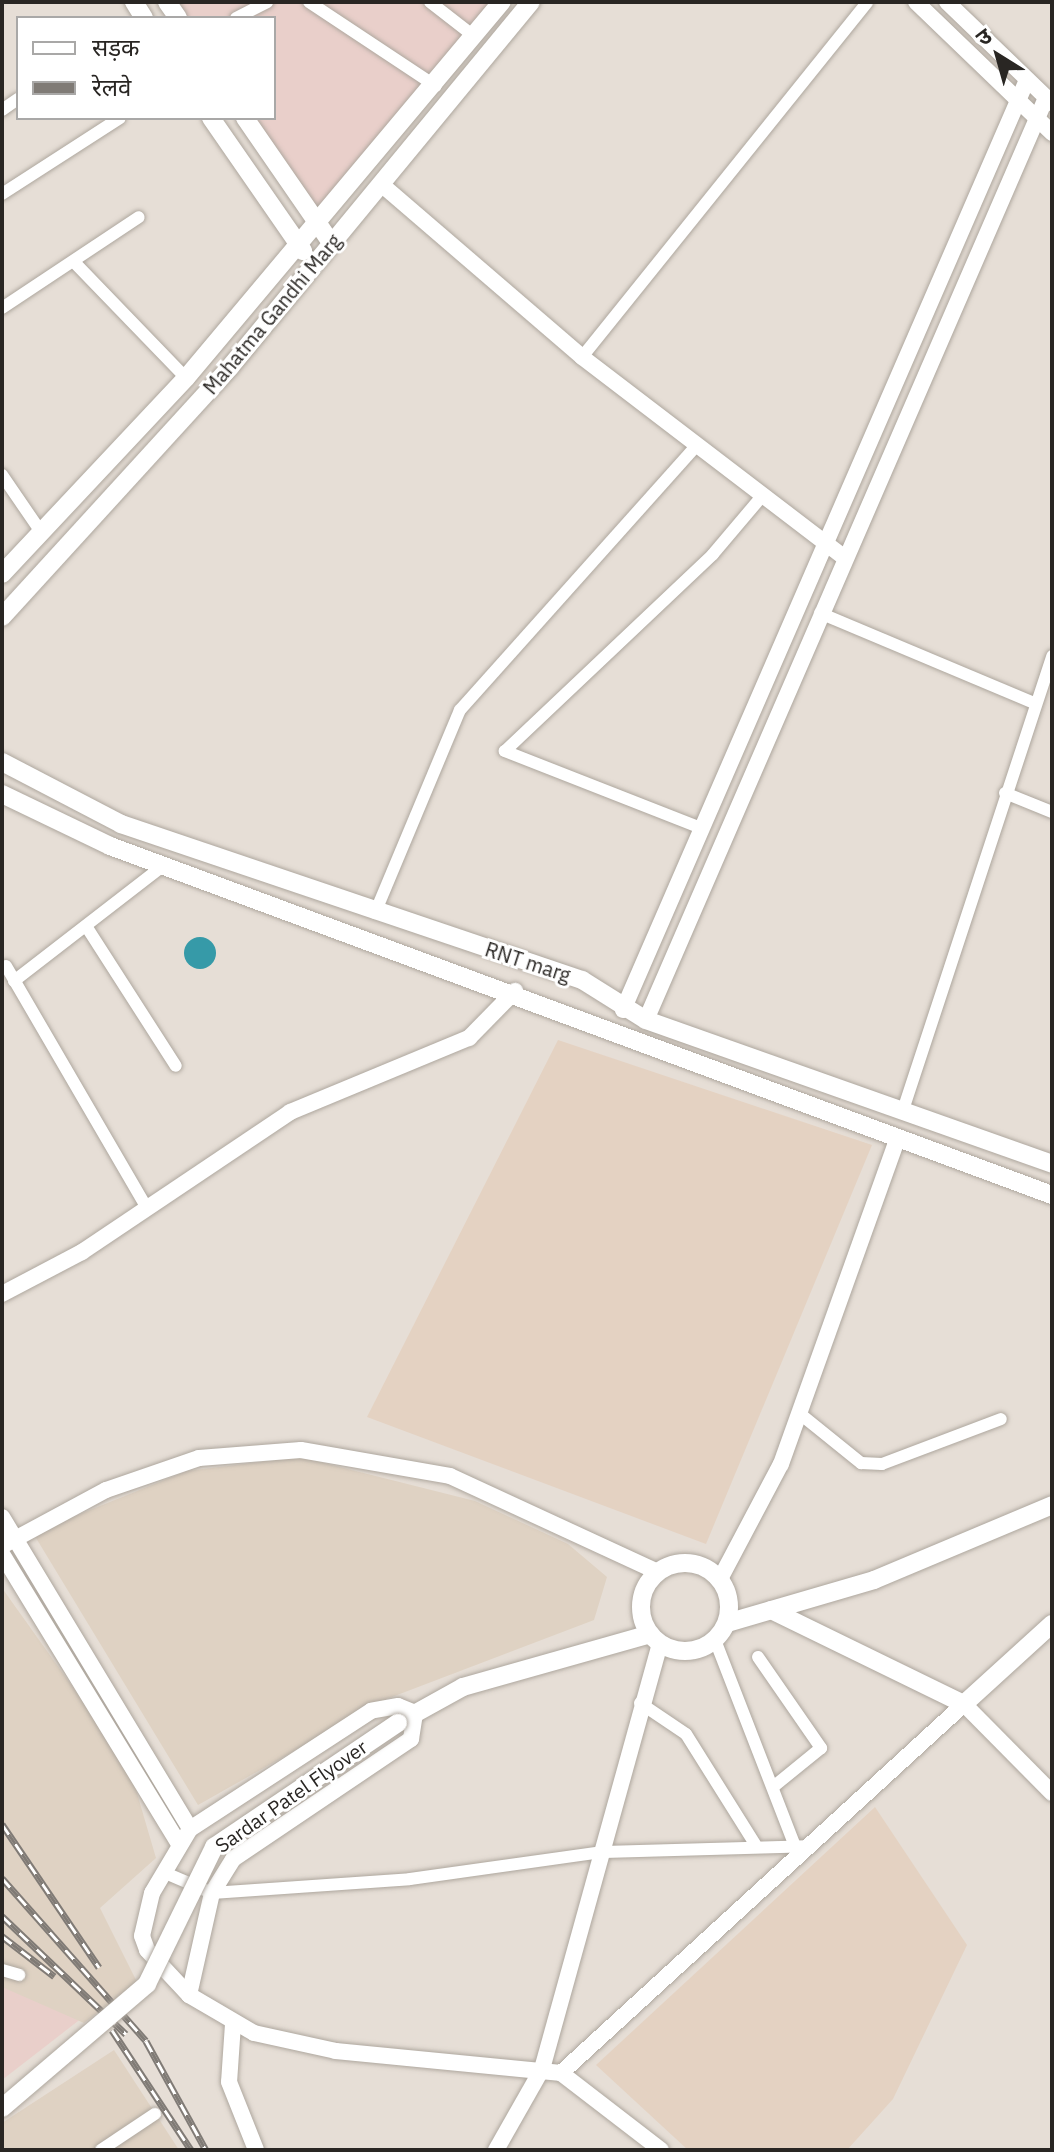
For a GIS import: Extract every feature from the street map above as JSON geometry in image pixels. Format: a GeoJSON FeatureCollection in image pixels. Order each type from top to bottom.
{"type":"FeatureCollection","features":[{"type":"Feature","properties":{"kind":"main road","name":"Mahatma Gandhi Marg"},"geometry":{"type":"LineString","coordinates":[[2,574],[186,378],[297,243],[436,86],[502,2]]}},
{"type":"Feature","properties":{"kind":"main road","name":"Mahatma Gandhi Marg"},"geometry":{"type":"LineString","coordinates":[[2,617],[230,367],[313,262],[332,244],[531,2]]}},
{"type":"Feature","properties":{"kind":"main road"},"geometry":{"type":"LineString","coordinates":[[212,120],[313,262]]}},
{"type":"Feature","properties":{"kind":"main road"},"geometry":{"type":"LineString","coordinates":[[246,120],[332,244]]}},
{"type":"Feature","properties":{"kind":"main road"},"geometry":{"type":"LineString","coordinates":[[2,745],[20,773]]}},
{"type":"Feature","properties":{"kind":"main road","name":"RNT marg"},"geometry":{"type":"LineString","coordinates":[[2,762],[121,824],[375,913],[582,980],[649,1014],[1052,1164]]}},
{"type":"Feature","properties":{"kind":"main road","name":"RNT marg"},"geometry":{"type":"LineString","coordinates":[[4,796],[164,865],[515,991],[1052,1195]]}},
{"type":"Feature","properties":{"kind":"main road"},"geometry":{"type":"LineString","coordinates":[[727,1623],[874,1580],[1052,1505]]}},
{"type":"Feature","properties":{"kind":"main road"},"geometry":{"type":"LineString","coordinates":[[697,1564],[720,1579],[729,1600],[727,1623],[715,1640],[688,1651],[655,1639],[641,1601],[658,1572],[697,1564]]}},
{"type":"Feature","properties":{"kind":"main road"},"geometry":{"type":"LineString","coordinates":[[771,1610],[964,1704],[1052,1624]]}},
{"type":"Feature","properties":{"kind":"main road","name":"Sardar Patel Flyover"},"geometry":{"type":"LineString","coordinates":[[2,2108],[147,1984],[214,1847],[398,1723],[463,1687],[655,1639]]}},
{"type":"Feature","properties":{"kind":"street"},"geometry":{"type":"LineString","coordinates":[[240,16],[267,2]]}},
{"type":"Feature","properties":{"kind":"street"},"geometry":{"type":"LineString","coordinates":[[309,2],[436,86]]}},
{"type":"Feature","properties":{"kind":"street"},"geometry":{"type":"LineString","coordinates":[[430,2],[475,37]]}},
{"type":"Feature","properties":{"kind":"street"},"geometry":{"type":"LineString","coordinates":[[582,357],[867,2]]}},
{"type":"Feature","properties":{"kind":"street"},"geometry":{"type":"LineString","coordinates":[[916,2],[1052,133]]}},
{"type":"Feature","properties":{"kind":"street"},"geometry":{"type":"LineString","coordinates":[[649,1014],[1036,117],[1049,100],[947,2]]}},
{"type":"Feature","properties":{"kind":"street"},"geometry":{"type":"LineString","coordinates":[[626,1004],[1015,98],[1027,80]]}},
{"type":"Feature","properties":{"kind":"street"},"geometry":{"type":"LineString","coordinates":[[2,194],[117,120]]}},
{"type":"Feature","properties":{"kind":"street"},"geometry":{"type":"LineString","coordinates":[[381,184],[582,357],[763,495],[822,545],[844,557]]}},
{"type":"Feature","properties":{"kind":"street"},"geometry":{"type":"LineString","coordinates":[[2,308],[75,263],[139,217]]}},
{"type":"Feature","properties":{"kind":"street"},"geometry":{"type":"LineString","coordinates":[[75,263],[186,378]]}},
{"type":"Feature","properties":{"kind":"street"},"geometry":{"type":"LineString","coordinates":[[375,913],[460,710],[697,445]]}},
{"type":"Feature","properties":{"kind":"street"},"geometry":{"type":"LineString","coordinates":[[2,475],[41,532]]}},
{"type":"Feature","properties":{"kind":"street"},"geometry":{"type":"LineString","coordinates":[[701,828],[505,751],[713,554],[763,495]]}},
{"type":"Feature","properties":{"kind":"street"},"geometry":{"type":"LineString","coordinates":[[820,613],[1034,703]]}},
{"type":"Feature","properties":{"kind":"street"},"geometry":{"type":"LineString","coordinates":[[904,1107],[1034,703],[1052,656]]}},
{"type":"Feature","properties":{"kind":"street"},"geometry":{"type":"LineString","coordinates":[[1005,793],[1052,812]]}},
{"type":"Feature","properties":{"kind":"street"},"geometry":{"type":"LineString","coordinates":[[14,981],[164,865]]}},
{"type":"Feature","properties":{"kind":"street"},"geometry":{"type":"LineString","coordinates":[[86,926],[176,1066]]}},
{"type":"Feature","properties":{"kind":"street"},"geometry":{"type":"LineString","coordinates":[[6,966],[144,1203]]}},
{"type":"Feature","properties":{"kind":"street"},"geometry":{"type":"LineString","coordinates":[[2,1294],[82,1252],[144,1203],[290,1112],[469,1038],[515,991]]}},
{"type":"Feature","properties":{"kind":"street"},"geometry":{"type":"LineString","coordinates":[[720,1579],[799,1413],[898,1137]]}},
{"type":"Feature","properties":{"kind":"street"},"geometry":{"type":"LineString","coordinates":[[799,1413],[861,1463],[882,1464],[1001,1419]]}},
{"type":"Feature","properties":{"kind":"street"},"geometry":{"type":"LineString","coordinates":[[9,1542],[106,1490],[199,1458],[301,1450],[450,1476],[658,1572]]}},
{"type":"Feature","properties":{"kind":"street"},"geometry":{"type":"LineString","coordinates":[[2,1517],[9,1542],[190,1829]]}},
{"type":"Feature","properties":{"kind":"street"},"geometry":{"type":"LineString","coordinates":[[2,1554],[178,1842]]}},
{"type":"Feature","properties":{"kind":"street"},"geometry":{"type":"LineString","coordinates":[[496,2150],[542,2069],[655,1639]]}},
{"type":"Feature","properties":{"kind":"street"},"geometry":{"type":"LineString","coordinates":[[715,1640],[773,1787],[803,1846]]}},
{"type":"Feature","properties":{"kind":"street"},"geometry":{"type":"LineString","coordinates":[[758,1657],[821,1748],[773,1787]]}},
{"type":"Feature","properties":{"kind":"street"},"geometry":{"type":"LineString","coordinates":[[640,1703],[686,1734],[755,1844]]}},
{"type":"Feature","properties":{"kind":"street"},"geometry":{"type":"LineString","coordinates":[[561,2073],[803,1846],[964,1704],[1052,1793]]}},
{"type":"Feature","properties":{"kind":"street"},"geometry":{"type":"LineString","coordinates":[[189,1995],[212,1893],[233,1859],[411,1739],[415,1713],[378,1707],[190,1829],[178,1842],[163,1872],[142,1936],[189,1995],[233,2024],[336,2051],[510,2073],[542,2069],[561,2073],[661,2150]]}},
{"type":"Feature","properties":{"kind":"street"},"geometry":{"type":"LineString","coordinates":[[163,1872],[212,1893],[410,1879],[601,1852],[755,1844],[803,1846]]}},
{"type":"Feature","properties":{"kind":"street"},"geometry":{"type":"LineString","coordinates":[[2,1970],[19,1975]]}},
{"type":"Feature","properties":{"kind":"street"},"geometry":{"type":"LineString","coordinates":[[233,2024],[229,2082],[256,2150]]}},
{"type":"Feature","properties":{"kind":"street"},"geometry":{"type":"LineString","coordinates":[[104,2149],[155,2114]]}},
{"type":"Feature","properties":{"kind":"shaded area"},"geometry":{"type":"Polygon","coordinates":[[[177,2],[505,2],[315,216],[253,120],[276,120],[276,16],[186,16],[177,2]]]}},
{"type":"Feature","properties":{"kind":"shaded area"},"geometry":{"type":"Polygon","coordinates":[[[558,1040],[872,1145],[706,1544],[367,1417],[558,1040]]]}},
{"type":"Feature","properties":{"kind":"shaded area"},"geometry":{"type":"Polygon","coordinates":[[[300,1457],[475,1501],[568,1544],[607,1577],[594,1620],[384,1700],[198,1805],[33,1533],[187,1471],[300,1457]]]}},
{"type":"Feature","properties":{"kind":"shaded area"},"geometry":{"type":"Polygon","coordinates":[[[2,1588],[129,1766],[156,1858],[100,1908],[137,1982],[84,2023],[2,1987],[2,1588]]]}},
{"type":"Feature","properties":{"kind":"shaded area"},"geometry":{"type":"Polygon","coordinates":[[[875,1807],[967,1945],[893,2099],[847,2150],[688,2150],[596,2065],[875,1807]]]}},
{"type":"Feature","properties":{"kind":"shaded area"},"geometry":{"type":"Polygon","coordinates":[[[2,1976],[82,2018],[2,2080],[2,1976]]]}},
{"type":"Feature","properties":{"kind":"shaded area"},"geometry":{"type":"Polygon","coordinates":[[[114,2050],[179,2150],[2,2150],[2,2123],[114,2050]]]}},
{"type":"Feature","properties":{"kind":"water"},"geometry":{"type":"Polygon","coordinates":[[[200,937],[212,941],[216,953],[212,965],[200,969],[188,965],[184,953],[188,941],[200,937]]]}},
{"type":"Feature","properties":{"kind":"railway"},"geometry":{"type":"LineString","coordinates":[[2,1824],[99,1967]]}},
{"type":"Feature","properties":{"kind":"railway"},"geometry":{"type":"LineString","coordinates":[[2,1878],[146,2041],[206,2150]]}},
{"type":"Feature","properties":{"kind":"railway"},"geometry":{"type":"LineString","coordinates":[[2,1916],[126,2034]]}},
{"type":"Feature","properties":{"kind":"railway"},"geometry":{"type":"LineString","coordinates":[[2,1936],[54,1976]]}},
{"type":"Feature","properties":{"kind":"railway"},"geometry":{"type":"LineString","coordinates":[[112,2030],[191,2150]]}}]}
